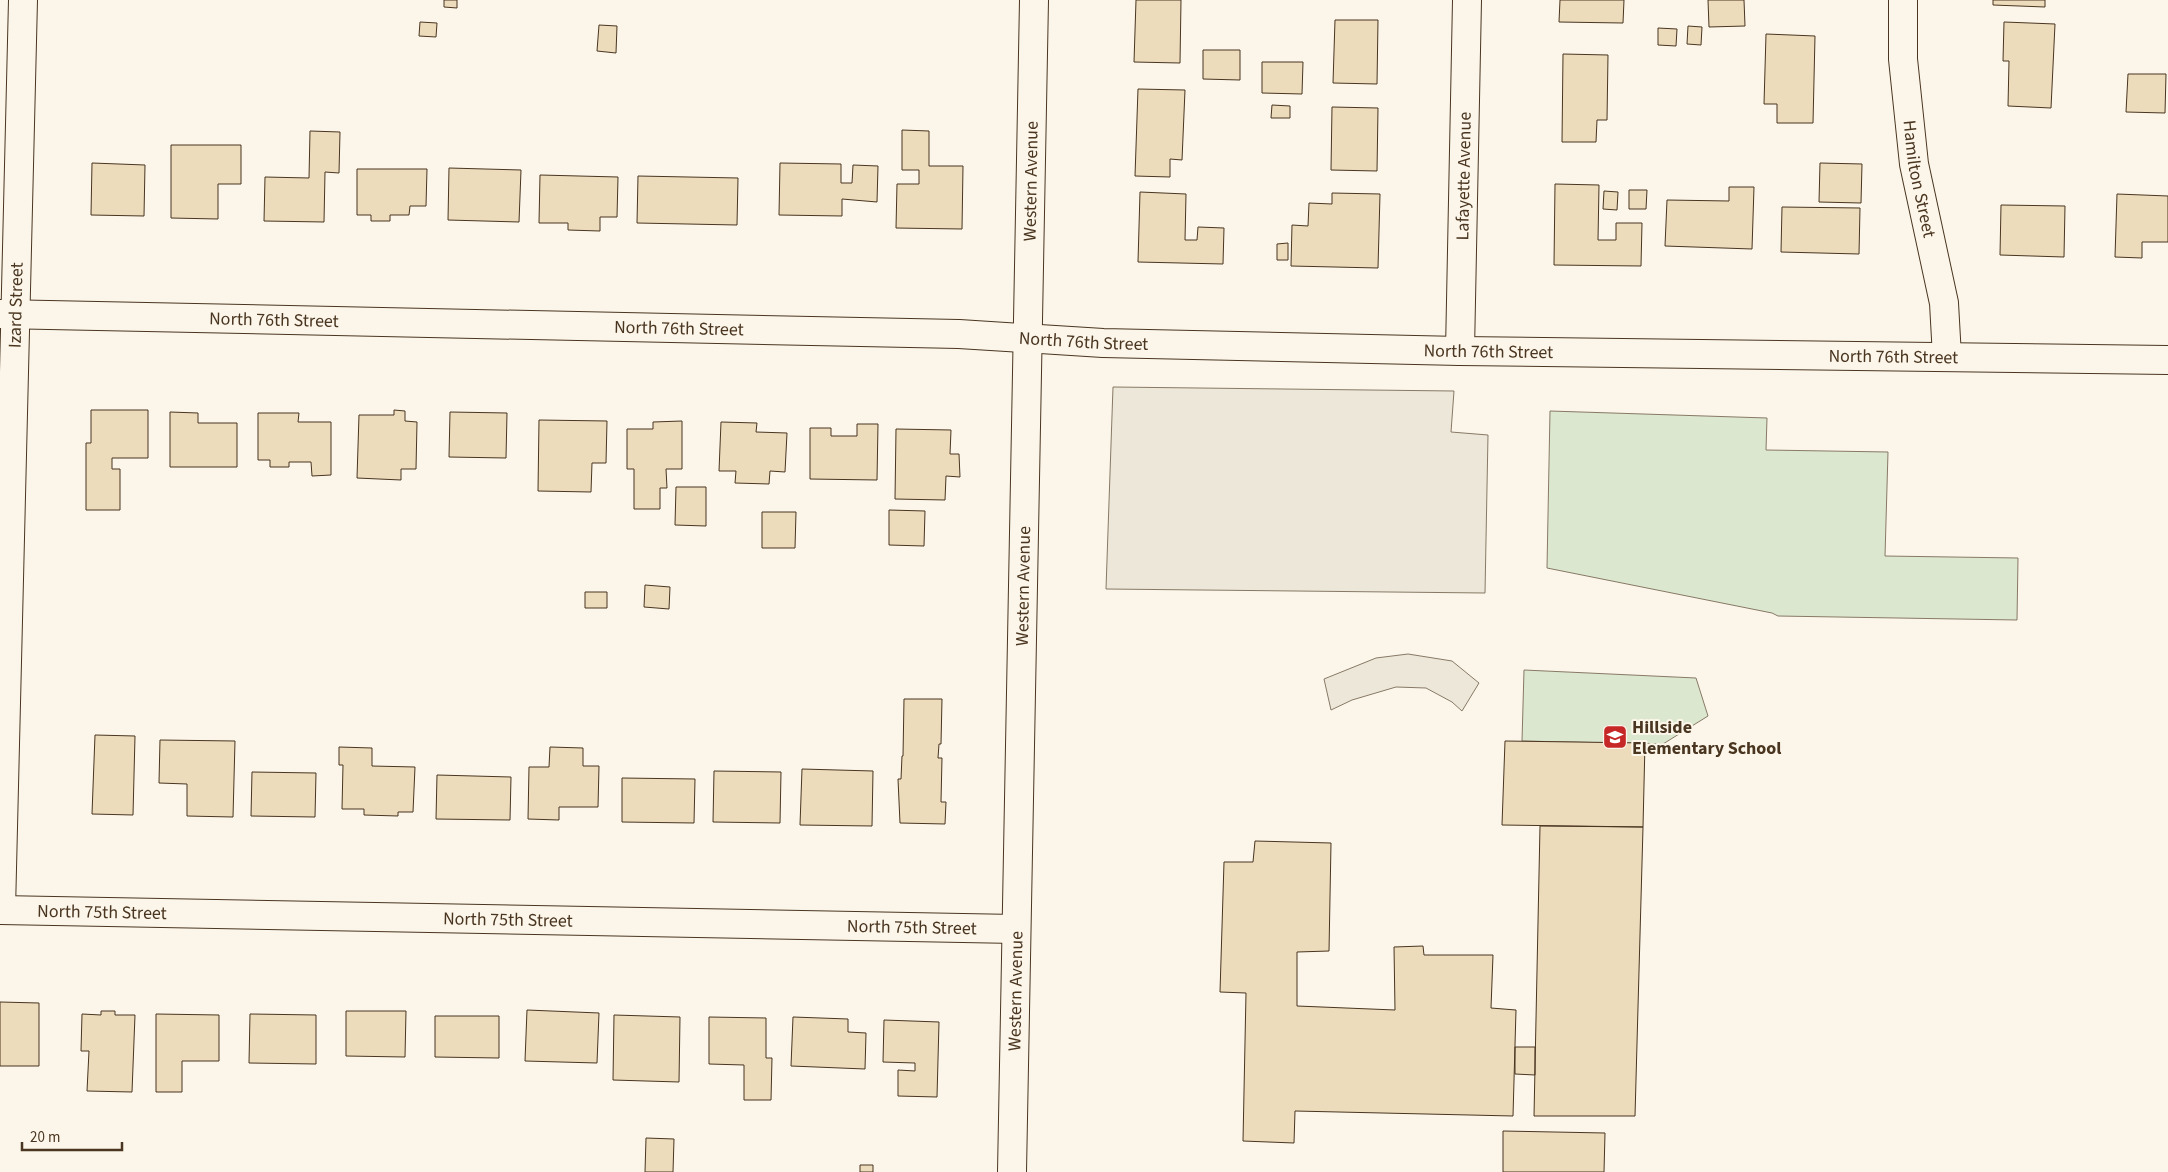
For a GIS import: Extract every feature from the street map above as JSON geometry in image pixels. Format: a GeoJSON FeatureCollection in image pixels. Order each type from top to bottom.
{"type":"FeatureCollection","features":[{"type":"Feature","properties":{"kind":"street","name":"Izard Street"},"geometry":{"type":"LineString","coordinates":[[1,910],[8,314],[23,0]]}},
{"type":"Feature","properties":{"kind":"street","name":"Western Avenue"},"geometry":{"type":"LineString","coordinates":[[1012,1172],[1034,0]]}},
{"type":"Feature","properties":{"kind":"street","name":"Lafayette Avenue"},"geometry":{"type":"LineString","coordinates":[[1460,351],[1467,0]]}},
{"type":"Feature","properties":{"kind":"street","name":"Hamilton Street"},"geometry":{"type":"LineString","coordinates":[[1903,0],[1903,60],[1914,164],[1944,303],[1947,357]]}},
{"type":"Feature","properties":{"kind":"street","name":"North 76th Street"},"geometry":{"type":"LineString","coordinates":[[8,314],[959,334],[1027,340],[1460,351],[2168,360]]}},
{"type":"Feature","properties":{"kind":"street","name":"North 75th Street"},"geometry":{"type":"LineString","coordinates":[[1,910],[484,921],[1016,929]]}},
{"type":"Feature","properties":{"kind":"green space"},"geometry":{"type":"Polygon","coordinates":[[[1550,411],[1767,418],[1766,450],[1888,452],[1885,556],[2018,558],[2017,620],[1778,616],[1772,613],[1547,568],[1550,411]]]}},
{"type":"Feature","properties":{"kind":"green space"},"geometry":{"type":"Polygon","coordinates":[[[1524,670],[1696,678],[1708,716],[1663,744],[1522,741],[1524,670]]]}},
{"type":"Feature","properties":{"kind":"shaded area"},"geometry":{"type":"Polygon","coordinates":[[[1113,387],[1454,391],[1451,432],[1488,435],[1485,593],[1106,589],[1113,387]]]}},
{"type":"Feature","properties":{"kind":"shaded area"},"geometry":{"type":"Polygon","coordinates":[[[1408,654],[1452,661],[1479,683],[1462,711],[1452,702],[1426,688],[1396,687],[1352,700],[1331,710],[1324,679],[1376,658],[1408,654]]]}},
{"type":"Feature","properties":{"kind":"building"},"geometry":{"type":"Polygon","coordinates":[[[444,0],[457,0],[457,8],[444,7],[444,0]]]}},
{"type":"Feature","properties":{"kind":"building"},"geometry":{"type":"Polygon","coordinates":[[[1136,0],[1181,0],[1180,63],[1134,62],[1136,0]]]}},
{"type":"Feature","properties":{"kind":"building"},"geometry":{"type":"Polygon","coordinates":[[[1560,0],[1624,0],[1623,23],[1559,22],[1560,0]]]}},
{"type":"Feature","properties":{"kind":"building"},"geometry":{"type":"Polygon","coordinates":[[[1708,0],[1744,0],[1745,26],[1709,27],[1708,0]]]}},
{"type":"Feature","properties":{"kind":"building"},"geometry":{"type":"Polygon","coordinates":[[[1993,0],[2045,0],[2045,7],[1993,5],[1993,0]]]}},
{"type":"Feature","properties":{"kind":"building"},"geometry":{"type":"Polygon","coordinates":[[[1335,20],[1378,20],[1377,84],[1333,83],[1335,20]]]}},
{"type":"Feature","properties":{"kind":"building"},"geometry":{"type":"Polygon","coordinates":[[[420,22],[437,23],[436,37],[419,36],[420,22]]]}},
{"type":"Feature","properties":{"kind":"building"},"geometry":{"type":"Polygon","coordinates":[[[2004,22],[2055,24],[2051,108],[2008,106],[2009,61],[2003,61],[2004,22]]]}},
{"type":"Feature","properties":{"kind":"building"},"geometry":{"type":"Polygon","coordinates":[[[599,25],[617,26],[616,53],[597,51],[599,25]]]}},
{"type":"Feature","properties":{"kind":"building"},"geometry":{"type":"Polygon","coordinates":[[[1688,26],[1702,27],[1701,45],[1687,44],[1688,26]]]}},
{"type":"Feature","properties":{"kind":"building"},"geometry":{"type":"Polygon","coordinates":[[[1658,28],[1677,29],[1676,46],[1658,45],[1658,28]]]}},
{"type":"Feature","properties":{"kind":"building"},"geometry":{"type":"Polygon","coordinates":[[[1766,34],[1815,36],[1813,123],[1777,123],[1777,104],[1764,104],[1766,34]]]}},
{"type":"Feature","properties":{"kind":"building"},"geometry":{"type":"Polygon","coordinates":[[[1203,50],[1240,50],[1240,80],[1203,79],[1203,50]]]}},
{"type":"Feature","properties":{"kind":"building"},"geometry":{"type":"Polygon","coordinates":[[[1563,54],[1608,55],[1607,120],[1597,120],[1596,142],[1562,142],[1563,54]]]}},
{"type":"Feature","properties":{"kind":"building"},"geometry":{"type":"Polygon","coordinates":[[[1262,62],[1303,62],[1302,94],[1262,93],[1262,62]]]}},
{"type":"Feature","properties":{"kind":"building"},"geometry":{"type":"Polygon","coordinates":[[[2128,74],[2166,74],[2165,113],[2126,112],[2128,74]]]}},
{"type":"Feature","properties":{"kind":"building"},"geometry":{"type":"Polygon","coordinates":[[[1138,89],[1185,90],[1182,160],[1170,159],[1170,177],[1135,176],[1138,89]]]}},
{"type":"Feature","properties":{"kind":"building"},"geometry":{"type":"Polygon","coordinates":[[[1272,105],[1290,106],[1290,118],[1271,118],[1272,105]]]}},
{"type":"Feature","properties":{"kind":"building"},"geometry":{"type":"Polygon","coordinates":[[[1332,107],[1378,108],[1377,171],[1331,170],[1332,107]]]}},
{"type":"Feature","properties":{"kind":"building"},"geometry":{"type":"Polygon","coordinates":[[[902,130],[929,131],[929,166],[963,166],[962,229],[896,228],[897,184],[919,184],[919,170],[902,170],[902,130]]]}},
{"type":"Feature","properties":{"kind":"building"},"geometry":{"type":"Polygon","coordinates":[[[310,131],[340,132],[339,173],[325,172],[324,222],[264,221],[265,177],[309,178],[310,131]]]}},
{"type":"Feature","properties":{"kind":"building"},"geometry":{"type":"Polygon","coordinates":[[[171,145],[241,145],[241,184],[218,184],[218,219],[171,218],[171,145]]]}},
{"type":"Feature","properties":{"kind":"building"},"geometry":{"type":"Polygon","coordinates":[[[92,163],[145,165],[144,216],[91,215],[92,163]]]}},
{"type":"Feature","properties":{"kind":"building"},"geometry":{"type":"Polygon","coordinates":[[[780,163],[841,164],[841,183],[852,183],[853,165],[878,166],[877,202],[842,199],[842,216],[779,215],[780,163]]]}},
{"type":"Feature","properties":{"kind":"building"},"geometry":{"type":"Polygon","coordinates":[[[1820,163],[1862,164],[1861,203],[1819,202],[1820,163]]]}},
{"type":"Feature","properties":{"kind":"building"},"geometry":{"type":"Polygon","coordinates":[[[449,168],[521,170],[519,222],[448,220],[449,168]]]}},
{"type":"Feature","properties":{"kind":"building"},"geometry":{"type":"Polygon","coordinates":[[[357,169],[427,169],[426,206],[410,206],[409,215],[390,215],[390,221],[371,221],[371,215],[357,215],[357,169]]]}},
{"type":"Feature","properties":{"kind":"building"},"geometry":{"type":"Polygon","coordinates":[[[540,175],[618,177],[617,217],[600,217],[600,231],[568,230],[568,223],[539,223],[540,175]]]}},
{"type":"Feature","properties":{"kind":"building"},"geometry":{"type":"Polygon","coordinates":[[[638,176],[738,178],[737,225],[637,223],[638,176]]]}},
{"type":"Feature","properties":{"kind":"building"},"geometry":{"type":"Polygon","coordinates":[[[1555,184],[1599,185],[1598,240],[1616,240],[1616,223],[1642,223],[1641,266],[1554,265],[1555,184]]]}},
{"type":"Feature","properties":{"kind":"building"},"geometry":{"type":"Polygon","coordinates":[[[1729,187],[1754,187],[1752,249],[1665,246],[1667,200],[1729,201],[1729,187]]]}},
{"type":"Feature","properties":{"kind":"building"},"geometry":{"type":"Polygon","coordinates":[[[1629,190],[1647,190],[1646,209],[1629,209],[1629,190]]]}},
{"type":"Feature","properties":{"kind":"building"},"geometry":{"type":"Polygon","coordinates":[[[1604,191],[1618,192],[1617,210],[1603,209],[1604,191]]]}},
{"type":"Feature","properties":{"kind":"building"},"geometry":{"type":"Polygon","coordinates":[[[1140,192],[1186,194],[1185,240],[1197,240],[1198,227],[1224,228],[1223,264],[1138,262],[1140,192]]]}},
{"type":"Feature","properties":{"kind":"building"},"geometry":{"type":"Polygon","coordinates":[[[1332,193],[1380,194],[1378,268],[1291,266],[1292,225],[1308,226],[1309,203],[1332,204],[1332,193]]]}},
{"type":"Feature","properties":{"kind":"building"},"geometry":{"type":"Polygon","coordinates":[[[2117,194],[2168,196],[2168,242],[2142,242],[2142,258],[2115,257],[2117,194]]]}},
{"type":"Feature","properties":{"kind":"building"},"geometry":{"type":"Polygon","coordinates":[[[2001,205],[2065,206],[2064,257],[2000,255],[2001,205]]]}},
{"type":"Feature","properties":{"kind":"building"},"geometry":{"type":"Polygon","coordinates":[[[1782,207],[1860,208],[1859,254],[1781,252],[1782,207]]]}},
{"type":"Feature","properties":{"kind":"building"},"geometry":{"type":"Polygon","coordinates":[[[1288,243],[1288,260],[1277,260],[1277,244],[1288,243]]]}},
{"type":"Feature","properties":{"kind":"building"},"geometry":{"type":"Polygon","coordinates":[[[91,410],[148,410],[148,458],[112,458],[112,469],[120,469],[120,510],[86,510],[86,443],[91,443],[91,410]]]}},
{"type":"Feature","properties":{"kind":"building"},"geometry":{"type":"Polygon","coordinates":[[[394,410],[405,411],[405,421],[417,422],[416,469],[401,469],[401,480],[357,478],[359,415],[394,415],[394,410]]]}},
{"type":"Feature","properties":{"kind":"building"},"geometry":{"type":"Polygon","coordinates":[[[170,412],[198,413],[198,423],[237,423],[237,467],[170,467],[170,412]]]}},
{"type":"Feature","properties":{"kind":"building"},"geometry":{"type":"Polygon","coordinates":[[[450,412],[507,413],[506,458],[449,457],[450,412]]]}},
{"type":"Feature","properties":{"kind":"building"},"geometry":{"type":"Polygon","coordinates":[[[258,413],[299,413],[298,422],[331,422],[331,475],[312,476],[311,462],[289,462],[289,467],[270,467],[270,460],[258,460],[258,413]]]}},
{"type":"Feature","properties":{"kind":"building"},"geometry":{"type":"Polygon","coordinates":[[[539,420],[607,421],[606,463],[592,463],[591,492],[538,491],[539,420]]]}},
{"type":"Feature","properties":{"kind":"building"},"geometry":{"type":"Polygon","coordinates":[[[682,421],[682,469],[666,469],[667,488],[660,488],[660,509],[634,509],[634,469],[627,469],[627,429],[653,429],[653,422],[682,421]]]}},
{"type":"Feature","properties":{"kind":"building"},"geometry":{"type":"Polygon","coordinates":[[[721,422],[757,423],[756,432],[787,433],[785,472],[770,471],[769,484],[735,483],[736,471],[719,471],[721,422]]]}},
{"type":"Feature","properties":{"kind":"building"},"geometry":{"type":"Polygon","coordinates":[[[857,424],[878,424],[877,480],[810,479],[810,428],[831,428],[831,436],[857,436],[857,424]]]}},
{"type":"Feature","properties":{"kind":"building"},"geometry":{"type":"Polygon","coordinates":[[[896,429],[951,430],[950,454],[959,454],[960,477],[946,476],[945,500],[895,499],[896,429]]]}},
{"type":"Feature","properties":{"kind":"building"},"geometry":{"type":"Polygon","coordinates":[[[676,487],[706,487],[706,526],[675,525],[676,487]]]}},
{"type":"Feature","properties":{"kind":"building"},"geometry":{"type":"Polygon","coordinates":[[[889,510],[925,511],[924,546],[889,545],[889,510]]]}},
{"type":"Feature","properties":{"kind":"building"},"geometry":{"type":"Polygon","coordinates":[[[762,512],[796,512],[795,548],[762,548],[762,512]]]}},
{"type":"Feature","properties":{"kind":"building"},"geometry":{"type":"Polygon","coordinates":[[[645,585],[670,587],[669,609],[644,607],[645,585]]]}},
{"type":"Feature","properties":{"kind":"building"},"geometry":{"type":"Polygon","coordinates":[[[585,592],[607,592],[607,608],[585,608],[585,592]]]}},
{"type":"Feature","properties":{"kind":"building"},"geometry":{"type":"Polygon","coordinates":[[[904,699],[942,699],[941,744],[939,744],[938,758],[942,758],[941,802],[946,802],[945,824],[900,823],[898,779],[901,779],[903,756],[904,699]]]}},
{"type":"Feature","properties":{"kind":"building"},"geometry":{"type":"Polygon","coordinates":[[[95,735],[135,736],[133,815],[92,814],[95,735]]]}},
{"type":"Feature","properties":{"kind":"building"},"geometry":{"type":"Polygon","coordinates":[[[160,740],[235,741],[233,817],[187,816],[187,784],[159,783],[160,740]]]}},
{"type":"Feature","properties":{"kind":"building"},"geometry":{"type":"Polygon","coordinates":[[[1505,741],[1645,743],[1643,827],[1502,825],[1505,741]]]}},
{"type":"Feature","properties":{"kind":"building"},"geometry":{"type":"Polygon","coordinates":[[[339,747],[372,748],[372,766],[415,767],[413,812],[398,812],[398,816],[364,815],[364,809],[342,809],[343,765],[339,765],[339,747]]]}},
{"type":"Feature","properties":{"kind":"building"},"geometry":{"type":"Polygon","coordinates":[[[550,747],[583,748],[583,766],[599,766],[598,807],[559,807],[559,820],[528,819],[529,767],[549,767],[550,747]]]}},
{"type":"Feature","properties":{"kind":"building"},"geometry":{"type":"Polygon","coordinates":[[[802,769],[873,771],[872,826],[800,825],[802,769]]]}},
{"type":"Feature","properties":{"kind":"building"},"geometry":{"type":"Polygon","coordinates":[[[714,771],[781,772],[780,823],[713,822],[714,771]]]}},
{"type":"Feature","properties":{"kind":"building"},"geometry":{"type":"Polygon","coordinates":[[[252,772],[316,773],[315,817],[251,816],[252,772]]]}},
{"type":"Feature","properties":{"kind":"building"},"geometry":{"type":"Polygon","coordinates":[[[437,775],[511,777],[510,820],[436,819],[437,775]]]}},
{"type":"Feature","properties":{"kind":"building"},"geometry":{"type":"Polygon","coordinates":[[[622,778],[695,779],[694,823],[622,822],[622,778]]]}},
{"type":"Feature","properties":{"kind":"building"},"geometry":{"type":"Polygon","coordinates":[[[1540,826],[1643,827],[1635,1116],[1534,1116],[1540,826]]]}},
{"type":"Feature","properties":{"kind":"building"},"geometry":{"type":"Polygon","coordinates":[[[1255,841],[1331,843],[1329,951],[1297,952],[1297,1006],[1395,1010],[1394,947],[1423,946],[1424,955],[1493,955],[1491,1008],[1516,1010],[1513,1116],[1295,1111],[1294,1143],[1243,1141],[1246,993],[1220,992],[1224,862],[1253,862],[1255,841]]]}},
{"type":"Feature","properties":{"kind":"building"},"geometry":{"type":"Polygon","coordinates":[[[0,1002],[39,1003],[39,1066],[0,1066],[0,1002]]]}},
{"type":"Feature","properties":{"kind":"building"},"geometry":{"type":"Polygon","coordinates":[[[527,1010],[599,1013],[597,1063],[525,1061],[527,1010]]]}},
{"type":"Feature","properties":{"kind":"building"},"geometry":{"type":"Polygon","coordinates":[[[101,1011],[115,1011],[115,1015],[135,1015],[132,1092],[87,1091],[89,1051],[81,1051],[82,1014],[101,1015],[101,1011]]]}},
{"type":"Feature","properties":{"kind":"building"},"geometry":{"type":"Polygon","coordinates":[[[346,1011],[406,1011],[405,1057],[346,1056],[346,1011]]]}},
{"type":"Feature","properties":{"kind":"building"},"geometry":{"type":"Polygon","coordinates":[[[156,1014],[219,1015],[219,1061],[182,1061],[182,1092],[156,1092],[156,1014]]]}},
{"type":"Feature","properties":{"kind":"building"},"geometry":{"type":"Polygon","coordinates":[[[250,1014],[316,1015],[316,1064],[249,1063],[250,1014]]]}},
{"type":"Feature","properties":{"kind":"building"},"geometry":{"type":"Polygon","coordinates":[[[614,1015],[680,1017],[679,1082],[613,1080],[614,1015]]]}},
{"type":"Feature","properties":{"kind":"building"},"geometry":{"type":"Polygon","coordinates":[[[435,1016],[499,1016],[499,1058],[435,1057],[435,1016]]]}},
{"type":"Feature","properties":{"kind":"building"},"geometry":{"type":"Polygon","coordinates":[[[709,1017],[766,1018],[766,1058],[772,1058],[771,1100],[744,1100],[744,1065],[709,1064],[709,1017]]]}},
{"type":"Feature","properties":{"kind":"building"},"geometry":{"type":"Polygon","coordinates":[[[793,1017],[848,1019],[848,1032],[866,1033],[865,1069],[791,1066],[793,1017]]]}},
{"type":"Feature","properties":{"kind":"building"},"geometry":{"type":"Polygon","coordinates":[[[884,1020],[939,1022],[937,1097],[898,1096],[898,1070],[915,1071],[915,1063],[883,1062],[884,1020]]]}},
{"type":"Feature","properties":{"kind":"building"},"geometry":{"type":"Polygon","coordinates":[[[1515,1047],[1535,1047],[1535,1075],[1515,1074],[1515,1047]]]}},
{"type":"Feature","properties":{"kind":"building"},"geometry":{"type":"Polygon","coordinates":[[[1503,1131],[1605,1133],[1604,1172],[1503,1172],[1503,1131]]]}},
{"type":"Feature","properties":{"kind":"building"},"geometry":{"type":"Polygon","coordinates":[[[646,1138],[674,1139],[673,1172],[645,1172],[646,1138]]]}},
{"type":"Feature","properties":{"kind":"building"},"geometry":{"type":"Polygon","coordinates":[[[860,1165],[873,1165],[873,1172],[860,1172],[860,1165]]]}},
{"type":"Feature","properties":{"kind":"place","name":"Hillside Elementary School"},"geometry":{"type":"Point","coordinates":[1615,737]}}]}
